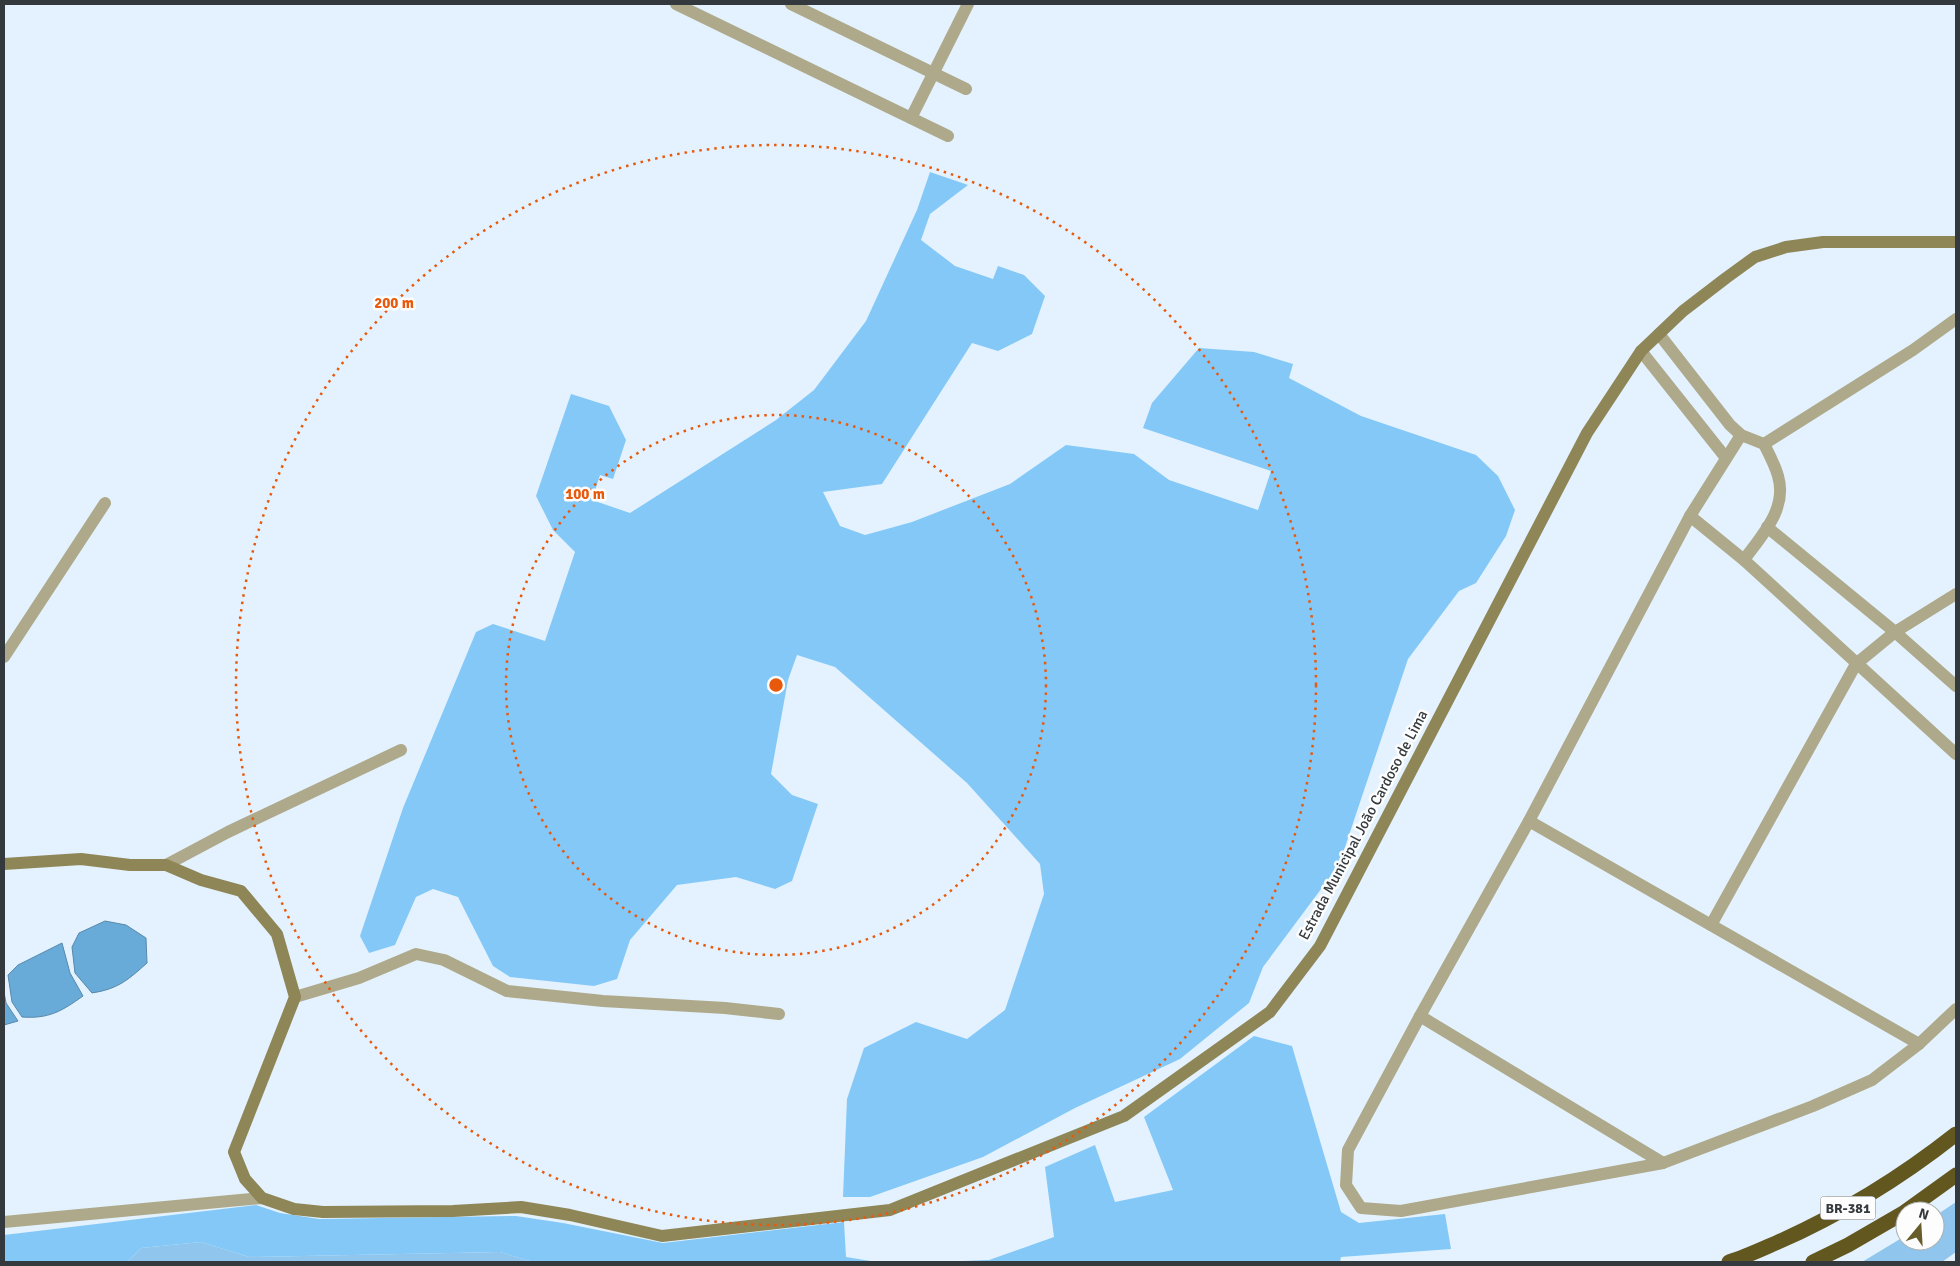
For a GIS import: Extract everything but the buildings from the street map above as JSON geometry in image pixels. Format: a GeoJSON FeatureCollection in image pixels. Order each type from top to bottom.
{"type":"FeatureCollection","features":[{"type":"Feature","properties":{"kind":"highway","name":"BR-381"},"geometry":{"type":"LineString","coordinates":[[1729,1262],[1806,1230],[1859,1202],[1917,1165],[1956,1134]]}},
{"type":"Feature","properties":{"kind":"highway","name":"BR-381"},"geometry":{"type":"LineString","coordinates":[[1920,1201],[1956,1175]]}},
{"type":"Feature","properties":{"kind":"highway","name":"BR-381"},"geometry":{"type":"LineString","coordinates":[[1813,1262],[1848,1245],[1895,1217]]}},
{"type":"Feature","properties":{"kind":"street"},"geometry":{"type":"LineString","coordinates":[[676,4],[948,136]]}},
{"type":"Feature","properties":{"kind":"street"},"geometry":{"type":"LineString","coordinates":[[791,4],[966,89]]}},
{"type":"Feature","properties":{"kind":"street"},"geometry":{"type":"LineString","coordinates":[[911,118],[968,4]]}},
{"type":"Feature","properties":{"kind":"street","name":"Estrada Municipal João Cardoso de Lima"},"geometry":{"type":"LineString","coordinates":[[295,997],[234,1152],[245,1179],[262,1198],[294,1209],[323,1212],[521,1207],[570,1215],[662,1236],[890,1210],[1124,1116],[1270,1012],[1320,946],[1587,433],[1641,351],[1683,311],[1755,257],[1786,247],[1822,242],[1956,242]]}},
{"type":"Feature","properties":{"kind":"street"},"geometry":{"type":"LineString","coordinates":[[1764,444],[1913,350],[1956,319]]}},
{"type":"Feature","properties":{"kind":"street"},"geometry":{"type":"LineString","coordinates":[[1659,334],[1730,425],[1741,435],[1764,444],[1779,477],[1779,497],[1776,514],[1744,560]]}},
{"type":"Feature","properties":{"kind":"street"},"geometry":{"type":"LineString","coordinates":[[1641,351],[1726,458]]}},
{"type":"Feature","properties":{"kind":"street"},"geometry":{"type":"LineString","coordinates":[[1741,435],[1690,516],[1529,821],[1420,1016],[1348,1150],[1346,1185],[1361,1208],[1401,1211],[1663,1163],[1813,1106],[1872,1080],[1919,1044],[1956,1009]]}},
{"type":"Feature","properties":{"kind":"street"},"geometry":{"type":"LineString","coordinates":[[4,657],[105,503]]}},
{"type":"Feature","properties":{"kind":"street"},"geometry":{"type":"LineString","coordinates":[[1690,516],[1744,560],[1956,754]]}},
{"type":"Feature","properties":{"kind":"street"},"geometry":{"type":"LineString","coordinates":[[1767,528],[1895,632],[1956,686]]}},
{"type":"Feature","properties":{"kind":"street"},"geometry":{"type":"LineString","coordinates":[[1711,925],[1856,664],[1895,632],[1956,594]]}},
{"type":"Feature","properties":{"kind":"street"},"geometry":{"type":"LineString","coordinates":[[166,865],[244,824],[401,750]]}},
{"type":"Feature","properties":{"kind":"street"},"geometry":{"type":"LineString","coordinates":[[1529,821],[1919,1044]]}},
{"type":"Feature","properties":{"kind":"street"},"geometry":{"type":"LineString","coordinates":[[4,864],[81,859],[130,865],[166,865],[201,880],[241,891],[277,934],[295,997],[359,978],[416,954],[444,960],[508,991],[603,1001],[725,1008],[779,1014]]}},
{"type":"Feature","properties":{"kind":"street"},"geometry":{"type":"LineString","coordinates":[[1420,1016],[1663,1163]]}},
{"type":"Feature","properties":{"kind":"street"},"geometry":{"type":"LineString","coordinates":[[4,1222],[262,1198]]}},
{"type":"Feature","properties":{"kind":"shaded area"},"geometry":{"type":"Polygon","coordinates":[[[930,172],[968,185],[930,214],[921,240],[955,266],[993,279],[998,266],[1024,275],[1045,296],[1032,334],[998,351],[972,343],[882,484],[823,492],[840,526],[865,535],[912,522],[1010,484],[1066,445],[1134,454],[1169,480],[1258,510],[1271,471],[1143,428],[1152,403],[1199,348],[1254,352],[1293,364],[1289,378],[1361,416],[1476,455],[1498,476],[1515,510],[1506,536],[1476,583],[1459,591],[1408,659],[1339,865],[1263,967],[1249,1003],[1180,1059],[1075,1108],[983,1157],[870,1197],[843,1197],[847,1099],[864,1048],[916,1022],[967,1039],[1005,1010],[1044,894],[1040,864],[967,783],[835,667],[797,655],[788,680],[771,774],[792,795],[818,804],[792,881],[775,889],[736,877],[677,885],[630,940],[617,979],[594,986],[510,977],[493,966],[458,897],[433,889],[416,897],[395,945],[369,953],[360,936],[403,808],[476,632],[493,624],[545,641],[575,552],[553,530],[536,496],[571,394],[609,406],[626,440],[613,479],[600,475],[592,500],[630,513],[776,420],[814,390],[866,321],[917,210],[930,172]]]}},
{"type":"Feature","properties":{"kind":"shaded area"},"geometry":{"type":"Polygon","coordinates":[[[105,921],[126,925],[146,938],[147,963],[122,983],[109,989],[92,993],[75,973],[72,947],[79,933],[105,921]]]}},
{"type":"Feature","properties":{"kind":"shaded area"},"geometry":{"type":"Polygon","coordinates":[[[62,943],[70,973],[83,996],[55,1013],[40,1017],[22,1017],[12,1002],[8,975],[18,965],[62,943]]]}},
{"type":"Feature","properties":{"kind":"shaded area"},"geometry":{"type":"Polygon","coordinates":[[[4,992],[6,1003],[18,1021],[4,1025],[4,992]]]}},
{"type":"Feature","properties":{"kind":"shaded area"},"geometry":{"type":"Polygon","coordinates":[[[1254,1036],[1292,1046],[1341,1212],[1359,1223],[1445,1214],[1451,1249],[1341,1257],[1340,1262],[936,1262],[989,1260],[1054,1237],[1045,1167],[1095,1145],[1115,1202],[1173,1190],[1144,1117],[1254,1036]]]}},
{"type":"Feature","properties":{"kind":"shaded area"},"geometry":{"type":"Polygon","coordinates":[[[1956,1202],[1956,1252],[1942,1262],[1862,1262],[1895,1242],[1895,1251],[1945,1251],[1945,1209],[1956,1202]]]}},
{"type":"Feature","properties":{"kind":"shaded area"},"geometry":{"type":"Polygon","coordinates":[[[256,1205],[280,1213],[319,1219],[516,1216],[563,1223],[663,1243],[844,1222],[846,1257],[877,1262],[533,1262],[500,1252],[249,1257],[201,1242],[141,1248],[127,1262],[4,1262],[4,1235],[256,1205]]]}},
{"type":"Feature","properties":{"kind":"shaded area"},"geometry":{"type":"Polygon","coordinates":[[[201,1242],[249,1257],[500,1252],[533,1262],[127,1262],[141,1248],[201,1242]]]}}]}
